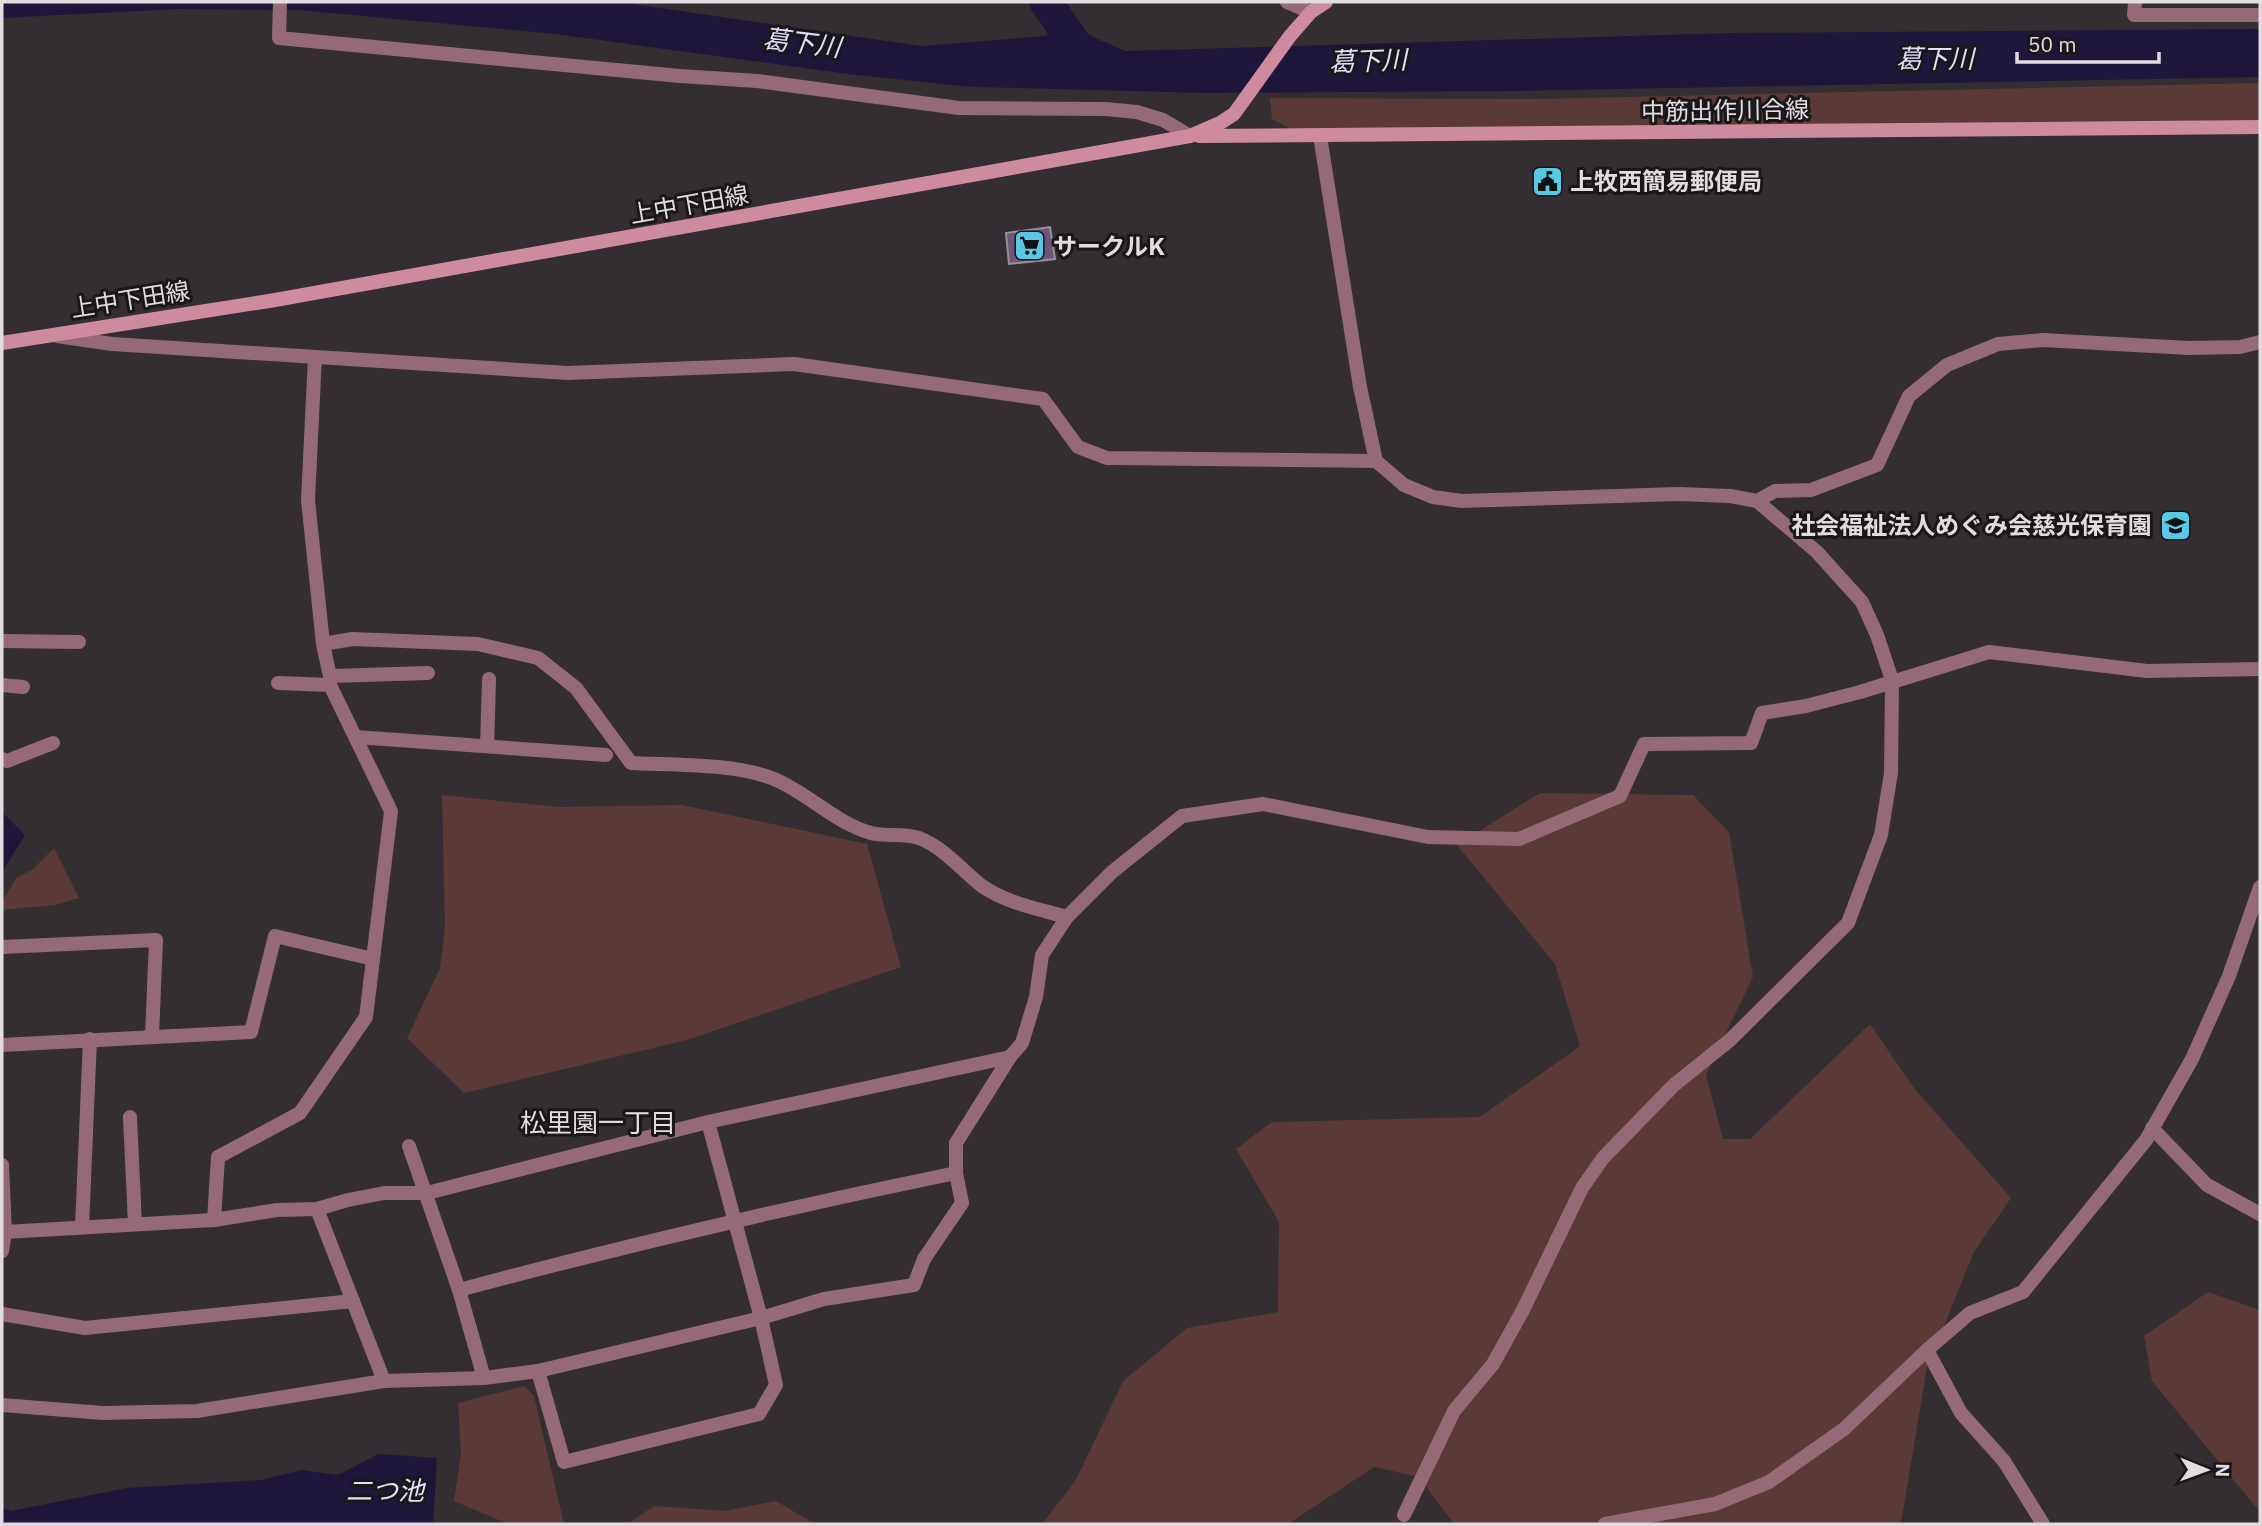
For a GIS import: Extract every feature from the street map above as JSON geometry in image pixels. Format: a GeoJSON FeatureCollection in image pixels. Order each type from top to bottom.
{"type":"FeatureCollection","features":[{"type":"Feature","properties":{"kind":"main road","name":"上中下田線"},"geometry":{"type":"LineString","coordinates":[[2,343],[275,300],[1190,136],[1220,123],[1242,106],[1290,36],[1311,12],[1326,2]]}},
{"type":"Feature","properties":{"kind":"main road","name":"中筋出作川合線"},"geometry":{"type":"LineString","coordinates":[[1190,136],[2260,127]]}},
{"type":"Feature","properties":{"kind":"street"},"geometry":{"type":"LineString","coordinates":[[1287,2],[1311,12]]}},
{"type":"Feature","properties":{"kind":"street"},"geometry":{"type":"LineString","coordinates":[[2135,2],[2134,15],[2260,15]]}},
{"type":"Feature","properties":{"kind":"street"},"geometry":{"type":"LineString","coordinates":[[279,9],[279,38],[757,81],[959,108],[1106,109],[1137,112],[1163,120],[1190,136]]}},
{"type":"Feature","properties":{"kind":"street"},"geometry":{"type":"LineString","coordinates":[[1320,136],[1360,387],[1376,461],[1404,485],[1433,497],[1462,501],[1678,494],[1730,496],[1757,502],[1817,552],[1861,602],[1877,635],[1892,680],[1891,773],[1881,835],[1848,923],[1730,1040],[1674,1085],[1603,1158],[1582,1188],[1523,1310],[1493,1364],[1454,1411],[1404,1516]]}},
{"type":"Feature","properties":{"kind":"street"},"geometry":{"type":"LineString","coordinates":[[50,335],[112,344],[568,373],[794,364],[1043,399],[1078,447],[1107,458],[1376,461]]}},
{"type":"Feature","properties":{"kind":"street"},"geometry":{"type":"LineString","coordinates":[[1757,502],[1774,491],[1811,490],[1877,465],[1909,396],[1947,365],[1998,344],[2043,340],[2189,348],[2240,346],[2260,342]]}},
{"type":"Feature","properties":{"kind":"street"},"geometry":{"type":"LineString","coordinates":[[214,1220],[218,1157],[300,1113],[366,1017],[391,811],[330,680],[323,644],[308,500],[315,357]]}},
{"type":"Feature","properties":{"kind":"street"},"geometry":{"type":"LineString","coordinates":[[323,644],[352,639],[478,644],[538,658],[576,688],[631,763],[716,766],[771,778],[798,791],[838,818],[872,833],[918,838],[946,854],[983,887],[1002,897],[1067,917]]}},
{"type":"Feature","properties":{"kind":"street"},"geometry":{"type":"LineString","coordinates":[[2,641],[79,642]]}},
{"type":"Feature","properties":{"kind":"street"},"geometry":{"type":"LineString","coordinates":[[2,1405],[103,1413],[197,1411],[384,1381],[484,1378],[538,1371],[761,1318],[824,1300],[914,1285],[924,1259],[962,1203],[956,1173],[956,1143],[1010,1057],[1022,1043],[1036,997],[1042,955],[1067,917],[1112,872],[1182,816],[1263,804],[1428,837],[1519,839],[1620,796],[1644,744],[1751,744],[1762,713],[1806,706],[1860,692],[1989,652],[2147,671],[2260,669]]}},
{"type":"Feature","properties":{"kind":"street"},"geometry":{"type":"LineString","coordinates":[[278,682],[428,673]]}},
{"type":"Feature","properties":{"kind":"street"},"geometry":{"type":"LineString","coordinates":[[487,746],[489,679]]}},
{"type":"Feature","properties":{"kind":"street"},"geometry":{"type":"LineString","coordinates":[[2,685],[23,687]]}},
{"type":"Feature","properties":{"kind":"street"},"geometry":{"type":"LineString","coordinates":[[356,737],[606,755]]}},
{"type":"Feature","properties":{"kind":"street"},"geometry":{"type":"LineString","coordinates":[[2,759],[7,761],[53,743]]}},
{"type":"Feature","properties":{"kind":"street"},"geometry":{"type":"LineString","coordinates":[[1605,1524],[1715,1504],[1769,1482],[1844,1429],[1927,1350],[1970,1314],[2023,1292],[2146,1140],[2192,1059],[2229,976],[2260,887]]}},
{"type":"Feature","properties":{"kind":"street"},"geometry":{"type":"LineString","coordinates":[[2,1045],[251,1032],[275,936],[373,960]]}},
{"type":"Feature","properties":{"kind":"street"},"geometry":{"type":"LineString","coordinates":[[2,947],[156,940],[152,1036]]}},
{"type":"Feature","properties":{"kind":"street"},"geometry":{"type":"LineString","coordinates":[[82,1227],[90,1039]]}},
{"type":"Feature","properties":{"kind":"street"},"geometry":{"type":"LineString","coordinates":[[5,1233],[214,1220],[277,1210],[317,1209],[384,1193],[426,1193],[708,1122],[1010,1057]]}},
{"type":"Feature","properties":{"kind":"street"},"geometry":{"type":"LineString","coordinates":[[130,1117],[135,1224]]}},
{"type":"Feature","properties":{"kind":"street"},"geometry":{"type":"LineString","coordinates":[[538,1371],[564,1462],[759,1414],[776,1385],[761,1318],[708,1122]]}},
{"type":"Feature","properties":{"kind":"street"},"geometry":{"type":"LineString","coordinates":[[2152,1128],[2207,1185],[2260,1214]]}},
{"type":"Feature","properties":{"kind":"street"},"geometry":{"type":"LineString","coordinates":[[409,1146],[460,1290],[484,1378]]}},
{"type":"Feature","properties":{"kind":"street"},"geometry":{"type":"LineString","coordinates":[[2,1165],[5,1233],[2,1251]]}},
{"type":"Feature","properties":{"kind":"street"},"geometry":{"type":"LineString","coordinates":[[460,1290],[586,1256],[956,1173]]}},
{"type":"Feature","properties":{"kind":"street"},"geometry":{"type":"LineString","coordinates":[[317,1209],[384,1381]]}},
{"type":"Feature","properties":{"kind":"street"},"geometry":{"type":"LineString","coordinates":[[2,1314],[85,1328],[353,1301]]}},
{"type":"Feature","properties":{"kind":"street"},"geometry":{"type":"LineString","coordinates":[[1927,1350],[1961,1413],[2004,1461],[2042,1524]]}},
{"type":"Feature","properties":{"kind":"shaded area"},"geometry":{"type":"Polygon","coordinates":[[[2260,83],[2260,120],[1291,129],[1272,119],[1270,98],[1534,99],[2260,83]]]}},
{"type":"Feature","properties":{"kind":"shaded area"},"geometry":{"type":"Polygon","coordinates":[[[1540,793],[1693,795],[1729,832],[1753,977],[1706,1075],[1723,1139],[1750,1139],[1870,1024],[1914,1088],[2011,1198],[1974,1252],[1927,1368],[1901,1524],[1454,1524],[1419,1477],[1374,1467],[1288,1524],[1042,1524],[1076,1480],[1123,1381],[1187,1328],[1278,1312],[1279,1222],[1236,1149],[1272,1122],[1480,1117],[1580,1046],[1555,964],[1457,845],[1540,793]]]}},
{"type":"Feature","properties":{"kind":"shaded area"},"geometry":{"type":"Polygon","coordinates":[[[442,795],[558,807],[682,805],[867,844],[901,967],[687,1040],[464,1093],[407,1038],[440,968],[445,928],[442,795]]]}},
{"type":"Feature","properties":{"kind":"shaded area"},"geometry":{"type":"Polygon","coordinates":[[[54,848],[79,898],[55,905],[2,910],[2,902],[17,877],[32,870],[54,848]]]}},
{"type":"Feature","properties":{"kind":"shaded area"},"geometry":{"type":"Polygon","coordinates":[[[2208,1292],[2260,1310],[2260,1512],[2152,1381],[2144,1336],[2208,1292]]]}},
{"type":"Feature","properties":{"kind":"shaded area"},"geometry":{"type":"Polygon","coordinates":[[[524,1386],[534,1396],[564,1524],[508,1524],[454,1501],[461,1453],[458,1403],[524,1386]]]}},
{"type":"Feature","properties":{"kind":"shaded area"},"geometry":{"type":"Polygon","coordinates":[[[776,1501],[815,1524],[628,1524],[654,1506],[725,1511],[776,1501]]]}},
{"type":"Feature","properties":{"kind":"water","name":"葛下川"},"geometry":{"type":"Polygon","coordinates":[[[2,2],[619,2],[921,46],[1046,36],[1065,15],[1084,33],[1125,51],[1730,33],[2260,29],[2260,77],[1513,91],[1207,93],[972,87],[856,75],[555,34],[299,10],[177,9],[2,18],[2,2]]]}},
{"type":"Feature","properties":{"kind":"water"},"geometry":{"type":"Polygon","coordinates":[[[2,812],[25,835],[2,872],[2,812]]]}},
{"type":"Feature","properties":{"kind":"water","name":"二つ池"},"geometry":{"type":"Polygon","coordinates":[[[379,1454],[437,1458],[433,1524],[2,1524],[2,1507],[11,1511],[127,1488],[261,1480],[302,1470],[338,1475],[379,1454]]]}},
{"type":"Feature","properties":{"kind":"building","name":"サークルK"},"geometry":{"type":"Polygon","coordinates":[[[1050,227],[1055,259],[1009,264],[1006,233],[1050,227]]]}},
{"type":"Feature","properties":{"kind":"waterway"},"geometry":{"type":"LineString","coordinates":[[1046,2],[1084,57]]}},
{"type":"Feature","properties":{"kind":"place","name":"上牧西簡易郵便局"},"geometry":{"type":"Point","coordinates":[1547,181]}},
{"type":"Feature","properties":{"kind":"place","name":"サークルK"},"geometry":{"type":"Point","coordinates":[1030,246]}},
{"type":"Feature","properties":{"kind":"place","name":"社会福祉法人めぐみ会慈光保育園"},"geometry":{"type":"Point","coordinates":[2175,525]}},
{"type":"Feature","properties":{"kind":"district","name":"松里園一丁目"},"geometry":{"type":"Point","coordinates":[598,1122]}}]}
